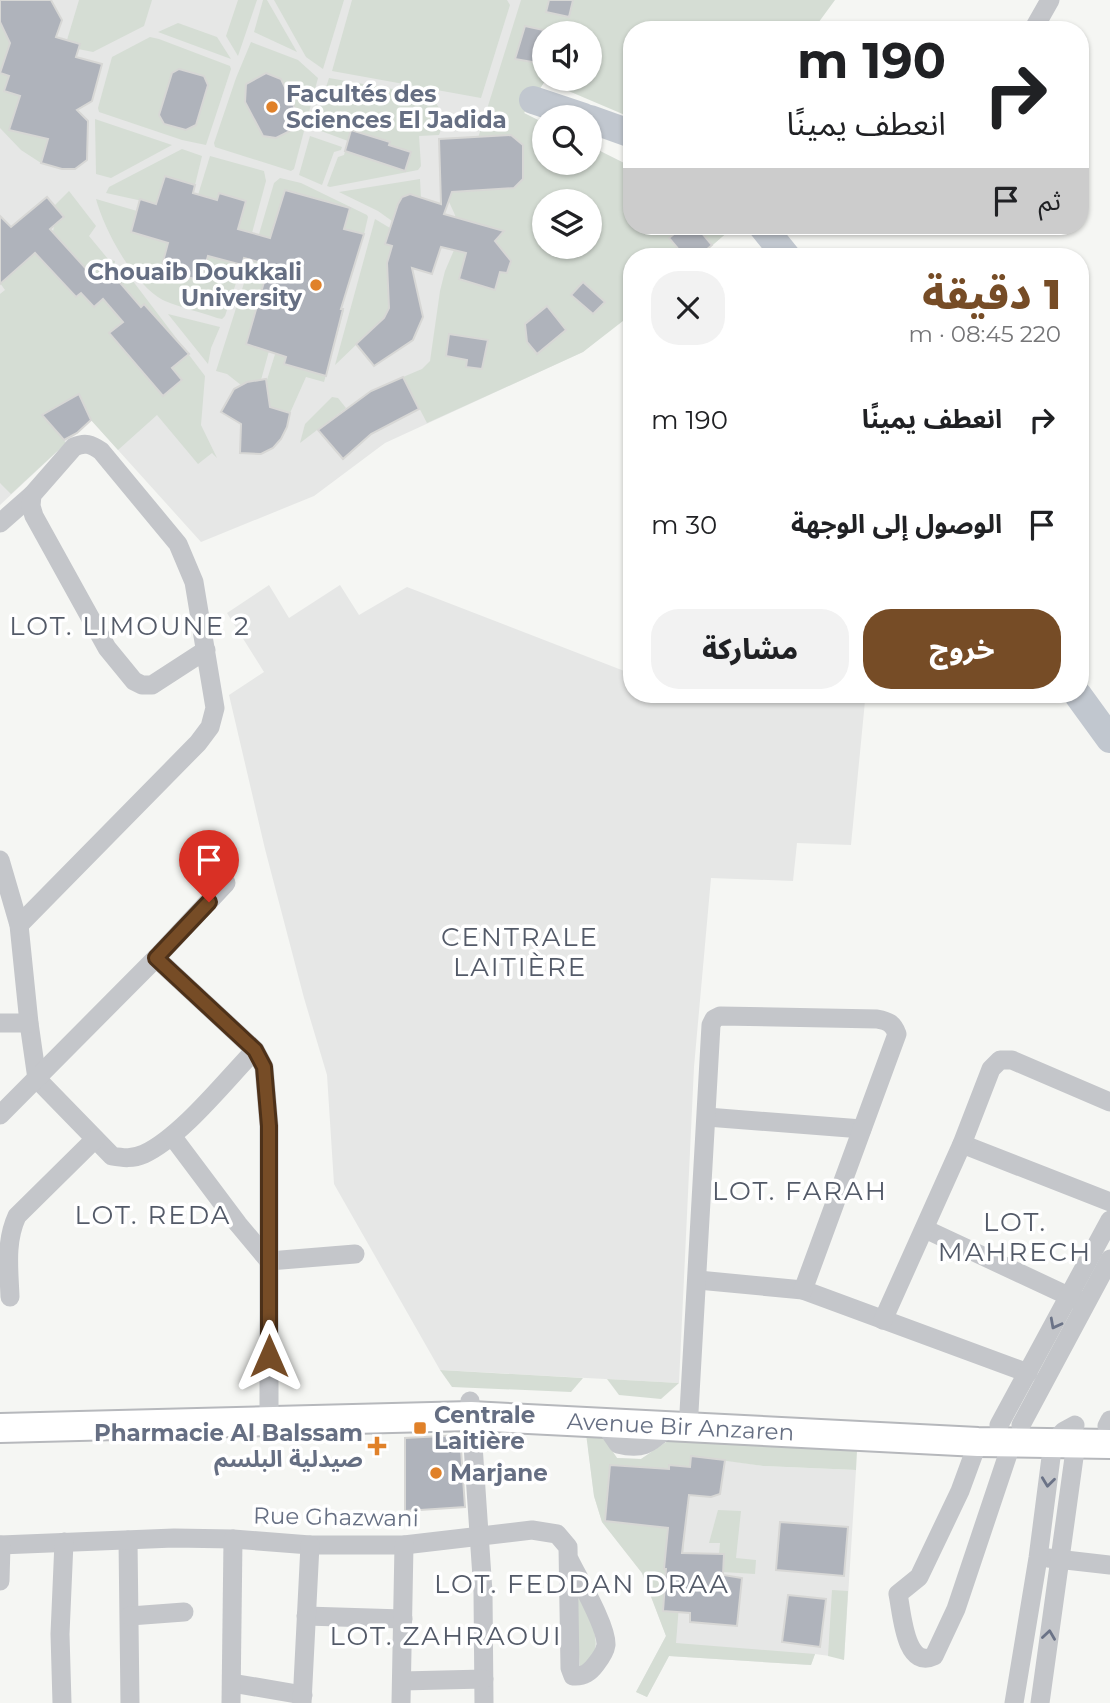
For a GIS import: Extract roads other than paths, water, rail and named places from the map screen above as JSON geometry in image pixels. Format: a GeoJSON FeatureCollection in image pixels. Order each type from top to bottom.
{"type":"FeatureCollection","features":[{"type":"Feature","properties":{"kind":"highway","name":"Avenue Bir Anzaren"},"geometry":{"type":"LineString","coordinates":[[471,1408],[603,1422],[680,1419]]}},
{"type":"Feature","properties":{"kind":"highway","name":"Avenue Bir Anzaren"},"geometry":{"type":"LineString","coordinates":[[0,1428],[269,1413],[471,1408],[1002,1434],[1109,1429]]}},
{"type":"Feature","properties":{"kind":"highway","name":"Avenue Bir Anzaren"},"geometry":{"type":"LineString","coordinates":[[0,1409],[269,1413]]}},
{"type":"Feature","properties":{"kind":"street"},"geometry":{"type":"LineString","coordinates":[[1038,21],[1050,0]]}},
{"type":"Feature","properties":{"kind":"street"},"geometry":{"type":"LineString","coordinates":[[0,523],[32,495],[74,447],[83,443],[92,444],[101,450],[178,544],[194,582],[215,708],[210,727],[198,743],[19,925]]}},
{"type":"Feature","properties":{"kind":"street"},"geometry":{"type":"LineString","coordinates":[[32,495],[34,516],[107,648],[134,681],[142,685],[152,685],[206,650]]}},
{"type":"Feature","properties":{"kind":"street"},"geometry":{"type":"LineString","coordinates":[[0,860],[19,925],[37,1079],[112,1156],[124,1158],[144,1154],[172,1136],[255,1050]]}},
{"type":"Feature","properties":{"kind":"street"},"geometry":{"type":"LineString","coordinates":[[0,1115],[156,958],[226,883]]}},
{"type":"Feature","properties":{"kind":"street"},"geometry":{"type":"LineString","coordinates":[[156,958],[255,1050],[264,1067],[269,1126],[269,1413]]}},
{"type":"Feature","properties":{"kind":"street"},"geometry":{"type":"LineString","coordinates":[[680,1419],[698,1280],[711,1026],[713,1019],[720,1016],[887,1020],[894,1025],[897,1034],[803,1290]]}},
{"type":"Feature","properties":{"kind":"street"},"geometry":{"type":"LineString","coordinates":[[0,1023],[29,1024]]}},
{"type":"Feature","properties":{"kind":"street"},"geometry":{"type":"LineString","coordinates":[[883,1320],[962,1144],[991,1069],[1000,1060],[1012,1060],[1110,1102]]}},
{"type":"Feature","properties":{"kind":"street"},"geometry":{"type":"LineString","coordinates":[[707,1117],[862,1129]]}},
{"type":"Feature","properties":{"kind":"street"},"geometry":{"type":"LineString","coordinates":[[172,1136],[269,1261]]}},
{"type":"Feature","properties":{"kind":"street"},"geometry":{"type":"LineString","coordinates":[[10,1297],[10,1231],[18,1216],[95,1139]]}},
{"type":"Feature","properties":{"kind":"street"},"geometry":{"type":"LineString","coordinates":[[962,1144],[1110,1202]]}},
{"type":"Feature","properties":{"kind":"street"},"geometry":{"type":"LineString","coordinates":[[1110,1220],[1078,1300],[1002,1434],[960,1491],[919,1577],[898,1594],[910,1648],[917,1658],[926,1660],[934,1656],[956,1609],[1002,1434],[1028,1373],[1078,1300],[1110,1259]]}},
{"type":"Feature","properties":{"kind":"street"},"geometry":{"type":"LineString","coordinates":[[925,1229],[1078,1300]]}},
{"type":"Feature","properties":{"kind":"street"},"geometry":{"type":"LineString","coordinates":[[269,1261],[355,1254]]}},
{"type":"Feature","properties":{"kind":"street"},"geometry":{"type":"LineString","coordinates":[[698,1280],[803,1290],[1028,1373]]}},
{"type":"Feature","properties":{"kind":"street"},"geometry":{"type":"LineString","coordinates":[[471,1408],[483,1592],[484,1703]]}},
{"type":"Feature","properties":{"kind":"street"},"geometry":{"type":"LineString","coordinates":[[1014,1703],[1038,1558],[1065,1433]]}},
{"type":"Feature","properties":{"kind":"street"},"geometry":{"type":"LineString","coordinates":[[1040,1703],[1060,1559],[1065,1433]]}},
{"type":"Feature","properties":{"kind":"street","name":"Rue Ghazwani"},"geometry":{"type":"LineString","coordinates":[[1,1545],[233,1539],[310,1545],[404,1545],[545,1531],[564,1539],[569,1559]]}},
{"type":"Feature","properties":{"kind":"street"},"geometry":{"type":"LineString","coordinates":[[231,1703],[233,1539]]}},
{"type":"Feature","properties":{"kind":"street"},"geometry":{"type":"LineString","coordinates":[[128,1540],[130,1703]]}},
{"type":"Feature","properties":{"kind":"street"},"geometry":{"type":"LineString","coordinates":[[62,1703],[60,1634],[64,1542]]}},
{"type":"Feature","properties":{"kind":"street"},"geometry":{"type":"LineString","coordinates":[[0,1581],[1,1545]]}},
{"type":"Feature","properties":{"kind":"street"},"geometry":{"type":"LineString","coordinates":[[232,1683],[303,1699],[310,1545]]}},
{"type":"Feature","properties":{"kind":"street"},"geometry":{"type":"LineString","coordinates":[[401,1703],[404,1545]]}},
{"type":"Feature","properties":{"kind":"street"},"geometry":{"type":"LineString","coordinates":[[1038,1558],[1110,1564]]}},
{"type":"Feature","properties":{"kind":"street"},"geometry":{"type":"LineString","coordinates":[[569,1559],[594,1609],[606,1644],[594,1667],[585,1675],[573,1676],[571,1673],[569,1559]]}},
{"type":"Feature","properties":{"kind":"street"},"geometry":{"type":"LineString","coordinates":[[130,1616],[184,1612]]}},
{"type":"Feature","properties":{"kind":"street"},"geometry":{"type":"LineString","coordinates":[[306,1616],[403,1619]]}},
{"type":"Feature","properties":{"kind":"street"},"geometry":{"type":"LineString","coordinates":[[998,1703],[1020,1669]]}},
{"type":"Feature","properties":{"kind":"street"},"geometry":{"type":"LineString","coordinates":[[1043,1675],[1051,1703]]}},
{"type":"Feature","properties":{"kind":"street"},"geometry":{"type":"LineString","coordinates":[[402,1681],[484,1679]]}},
{"type":"Feature","properties":{"kind":"waterway"},"geometry":{"type":"LineString","coordinates":[[533,100],[548,105]]}},
{"type":"Feature","properties":{"kind":"waterway"},"geometry":{"type":"LineString","coordinates":[[602,123],[623,131]]}},
{"type":"Feature","properties":{"kind":"waterway"},"geometry":{"type":"LineString","coordinates":[[769,235],[780,248]]}},
{"type":"Feature","properties":{"kind":"waterway"},"geometry":{"type":"LineString","coordinates":[[1084,703],[1110,739]]}},
{"type":"Feature","properties":{"kind":"place","name":"Facultés des Sciences El Jadida"},"geometry":{"type":"Point","coordinates":[272,107]}},
{"type":"Feature","properties":{"kind":"place","name":"Chouaib Doukkali University"},"geometry":{"type":"Point","coordinates":[316,285]}},
{"type":"Feature","properties":{"kind":"place","name":"Centrale Laitière"},"geometry":{"type":"Point","coordinates":[420,1428]}},
{"type":"Feature","properties":{"kind":"place","name":"Pharmacie Al Balssam صيدلية البلسم"},"geometry":{"type":"Point","coordinates":[377,1446]}},
{"type":"Feature","properties":{"kind":"place","name":"Marjane"},"geometry":{"type":"Point","coordinates":[436,1473]}},
{"type":"Feature","properties":{"kind":"district","name":"LOT. LIMOUNE 2"},"geometry":{"type":"Point","coordinates":[130,626]}},
{"type":"Feature","properties":{"kind":"district","name":"CENTRALE LAITIÈRE"},"geometry":{"type":"Point","coordinates":[520,952]}},
{"type":"Feature","properties":{"kind":"district","name":"LOT. FARAH"},"geometry":{"type":"Point","coordinates":[800,1191]}},
{"type":"Feature","properties":{"kind":"district","name":"LOT. REDA"},"geometry":{"type":"Point","coordinates":[153,1215]}},
{"type":"Feature","properties":{"kind":"district","name":"LOT. MAHRECH"},"geometry":{"type":"Point","coordinates":[1015,1237]}},
{"type":"Feature","properties":{"kind":"district","name":"LOT. FEDDAN DRAA"},"geometry":{"type":"Point","coordinates":[582,1584]}},
{"type":"Feature","properties":{"kind":"district","name":"LOT. ZAHRAOUI"},"geometry":{"type":"Point","coordinates":[446,1636]}}]}
